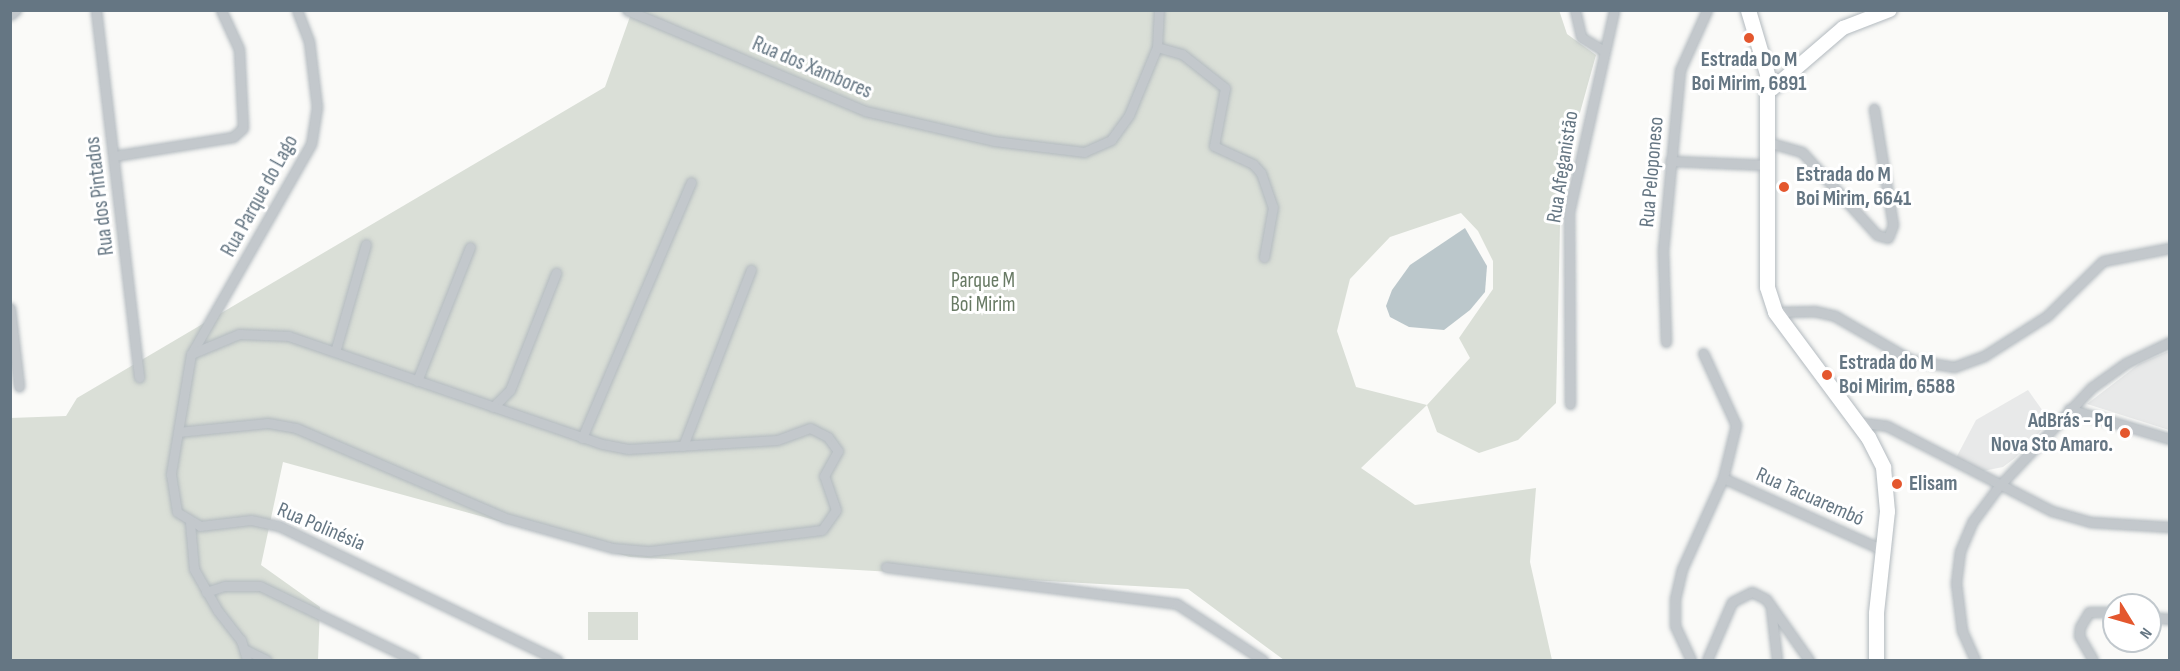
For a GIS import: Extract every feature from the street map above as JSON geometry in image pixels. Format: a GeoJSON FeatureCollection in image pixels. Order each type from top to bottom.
{"type":"FeatureCollection","features":[{"type":"Feature","properties":{"kind":"main road"},"geometry":{"type":"LineString","coordinates":[[1748,10],[1769,83],[1772,155],[1765,238],[1767,287],[1775,312],[1855,422],[1883,467],[1887,511],[1874,640],[1876,660]]}},
{"type":"Feature","properties":{"kind":"street"},"geometry":{"type":"LineString","coordinates":[[10,15],[16,10]]}},
{"type":"Feature","properties":{"kind":"street","name":"Rua dos Pintados"},"geometry":{"type":"LineString","coordinates":[[96,10],[139,377]]}},
{"type":"Feature","properties":{"kind":"street"},"geometry":{"type":"LineString","coordinates":[[114,156],[233,137],[243,128],[239,49],[221,10]]}},
{"type":"Feature","properties":{"kind":"street","name":"Rua Parque do Lago"},"geometry":{"type":"LineString","coordinates":[[191,354],[311,144],[316,107],[309,41],[297,10]]}},
{"type":"Feature","properties":{"kind":"street","name":"Rua dos Xambores"},"geometry":{"type":"LineString","coordinates":[[627,10],[865,111],[1024,146],[1084,152],[1111,140],[1129,115],[1157,47],[1159,10]]}},
{"type":"Feature","properties":{"kind":"street"},"geometry":{"type":"LineString","coordinates":[[1575,10],[1581,37],[1603,50]]}},
{"type":"Feature","properties":{"kind":"street","name":"Rua Afeganistão"},"geometry":{"type":"LineString","coordinates":[[1570,404],[1569,212],[1603,50],[1614,10]]}},
{"type":"Feature","properties":{"kind":"street","name":"Rua Peloponeso"},"geometry":{"type":"LineString","coordinates":[[1666,342],[1663,250],[1680,70],[1707,10]]}},
{"type":"Feature","properties":{"kind":"street"},"geometry":{"type":"LineString","coordinates":[[1769,83],[1843,28],[1890,10]]}},
{"type":"Feature","properties":{"kind":"street"},"geometry":{"type":"LineString","coordinates":[[1157,47],[1182,54],[1225,88],[1214,146],[1253,164],[1261,173],[1273,207],[1264,257]]}},
{"type":"Feature","properties":{"kind":"street"},"geometry":{"type":"LineString","coordinates":[[1670,161],[1802,152],[1877,235],[1888,238],[1893,225],[1874,109]]}},
{"type":"Feature","properties":{"kind":"street"},"geometry":{"type":"LineString","coordinates":[[582,438],[691,182]]}},
{"type":"Feature","properties":{"kind":"street"},"geometry":{"type":"LineString","coordinates":[[335,352],[366,244]]}},
{"type":"Feature","properties":{"kind":"street"},"geometry":{"type":"LineString","coordinates":[[417,381],[470,247]]}},
{"type":"Feature","properties":{"kind":"street"},"geometry":{"type":"LineString","coordinates":[[1775,312],[1814,310],[1835,316],[1911,360],[1954,367],[1984,356],[2047,316],[2103,261],[2169,248]]}},
{"type":"Feature","properties":{"kind":"street"},"geometry":{"type":"LineString","coordinates":[[683,446],[751,270]]}},
{"type":"Feature","properties":{"kind":"street"},"geometry":{"type":"LineString","coordinates":[[493,407],[510,390],[556,273]]}},
{"type":"Feature","properties":{"kind":"street"},"geometry":{"type":"LineString","coordinates":[[11,310],[19,386]]}},
{"type":"Feature","properties":{"kind":"street"},"geometry":{"type":"LineString","coordinates":[[178,432],[268,423],[296,428],[506,518],[613,548],[651,551],[822,530],[836,510],[824,476],[838,451],[828,437],[810,428],[777,440],[628,449],[582,438],[289,336],[239,334],[191,354],[178,432],[171,474],[175,504],[190,523],[194,569],[206,592],[244,649],[247,660]]}},
{"type":"Feature","properties":{"kind":"street"},"geometry":{"type":"LineString","coordinates":[[1975,660],[1958,607],[1956,570],[1966,535],[1998,486],[2069,409],[2105,376],[2169,342]]}},
{"type":"Feature","properties":{"kind":"street","name":"Rua Tacuarembó"},"geometry":{"type":"LineString","coordinates":[[1691,660],[1675,626],[1675,599],[1682,569],[1723,478],[1736,425],[1703,353]]}},
{"type":"Feature","properties":{"kind":"street"},"geometry":{"type":"LineString","coordinates":[[2069,409],[2169,439]]}},
{"type":"Feature","properties":{"kind":"street"},"geometry":{"type":"LineString","coordinates":[[1855,422],[1887,426],[1998,486],[2070,517],[2169,527]]}},
{"type":"Feature","properties":{"kind":"street","name":"Rua Tacuarembó"},"geometry":{"type":"LineString","coordinates":[[1723,478],[1883,550]]}},
{"type":"Feature","properties":{"kind":"street","name":"Rua Polinésia"},"geometry":{"type":"LineString","coordinates":[[190,523],[251,520],[279,526],[557,660]]}},
{"type":"Feature","properties":{"kind":"street"},"geometry":{"type":"LineString","coordinates":[[886,567],[1177,604],[1263,660]]}},
{"type":"Feature","properties":{"kind":"street"},"geometry":{"type":"LineString","coordinates":[[206,592],[225,585],[260,586],[414,660]]}},
{"type":"Feature","properties":{"kind":"street"},"geometry":{"type":"LineString","coordinates":[[1707,660],[1715,634],[1738,596],[1752,592],[1770,606],[1809,660]]}},
{"type":"Feature","properties":{"kind":"street"},"geometry":{"type":"LineString","coordinates":[[1770,606],[1777,660]]}},
{"type":"Feature","properties":{"kind":"street"},"geometry":{"type":"LineString","coordinates":[[2093,660],[2079,636],[2082,623],[2089,612],[2102,612]]}},
{"type":"Feature","properties":{"kind":"street"},"geometry":{"type":"LineString","coordinates":[[244,649],[267,660]]}},
{"type":"Feature","properties":{"kind":"shaded area"},"geometry":{"type":"Polygon","coordinates":[[[1465,228],[1487,266],[1485,292],[1470,310],[1444,330],[1409,327],[1390,317],[1386,306],[1392,290],[1410,265],[1465,228]]]}},
{"type":"Feature","properties":{"kind":"shaded area"},"geometry":{"type":"Polygon","coordinates":[[[2169,351],[2169,430],[2087,404],[2139,364],[2169,351]]]}},
{"type":"Feature","properties":{"kind":"shaded area"},"geometry":{"type":"Polygon","coordinates":[[[2028,390],[2050,421],[2015,458],[2003,467],[1983,471],[1956,458],[1976,420],[2028,390]]]}},
{"type":"Feature","properties":{"kind":"green space","name":"Parque M Boi Mirim"},"geometry":{"type":"Polygon","coordinates":[[[1559,10],[1567,34],[1596,55],[1561,181],[1556,403],[1518,440],[1479,453],[1437,432],[1427,405],[1361,468],[1415,505],[1536,488],[1530,562],[1552,660],[1284,660],[1188,589],[630,557],[283,462],[261,565],[320,607],[318,660],[11,660],[10,418],[66,416],[77,398],[605,87],[632,11],[1559,10]],[[1461,213],[1390,237],[1350,279],[1337,331],[1356,387],[1427,405],[1470,358],[1459,338],[1493,289],[1493,261],[1478,231],[1461,213]]]}},
{"type":"Feature","properties":{"kind":"green space"},"geometry":{"type":"Polygon","coordinates":[[[588,612],[638,612],[638,640],[588,640],[588,612]]]}},
{"type":"Feature","properties":{"kind":"place","name":"Estrada Do M Boi Mirim, 6891"},"geometry":{"type":"Point","coordinates":[1749,38]}},
{"type":"Feature","properties":{"kind":"place","name":"Estrada do M Boi Mirim, 6641"},"geometry":{"type":"Point","coordinates":[1784,187]}},
{"type":"Feature","properties":{"kind":"place","name":"Estrada do M Boi Mirim, 6588"},"geometry":{"type":"Point","coordinates":[1827,375]}},
{"type":"Feature","properties":{"kind":"place","name":"AdBrás - Pq Nova Sto Amaro."},"geometry":{"type":"Point","coordinates":[2125,433]}},
{"type":"Feature","properties":{"kind":"place","name":"Elisam"},"geometry":{"type":"Point","coordinates":[1897,484]}}]}
